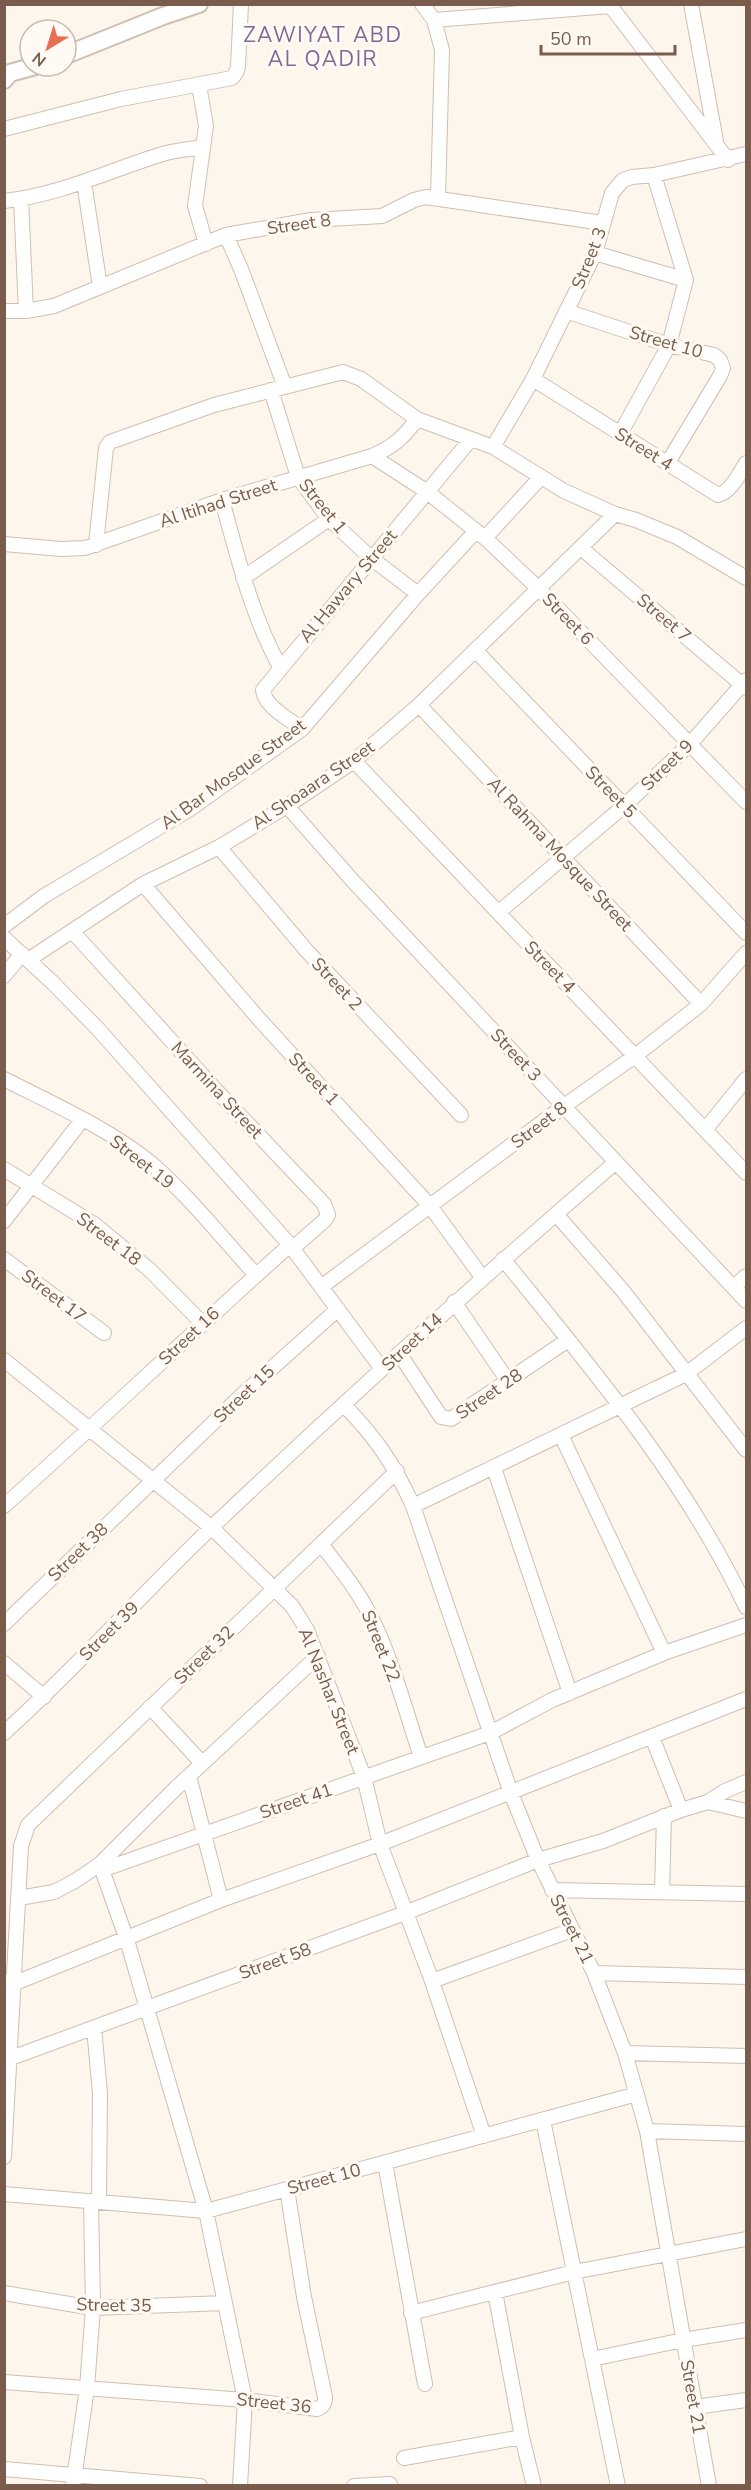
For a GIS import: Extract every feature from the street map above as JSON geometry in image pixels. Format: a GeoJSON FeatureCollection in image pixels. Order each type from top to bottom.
{"type":"FeatureCollection","features":[{"type":"Feature","properties":{"kind":"street"},"geometry":{"type":"LineString","coordinates":[[78,50],[198,4]]}},
{"type":"Feature","properties":{"kind":"street"},"geometry":{"type":"LineString","coordinates":[[4,129],[121,99],[226,81],[236,73],[240,4]]}},
{"type":"Feature","properties":{"kind":"street"},"geometry":{"type":"LineString","coordinates":[[422,4],[434,20],[442,50],[438,198]]}},
{"type":"Feature","properties":{"kind":"street"},"geometry":{"type":"LineString","coordinates":[[692,4],[717,146]]}},
{"type":"Feature","properties":{"kind":"street"},"geometry":{"type":"LineString","coordinates":[[434,20],[609,5],[728,160]]}},
{"type":"Feature","properties":{"kind":"street"},"geometry":{"type":"LineString","coordinates":[[199,85],[206,115],[195,206],[206,244]]}},
{"type":"Feature","properties":{"kind":"street"},"geometry":{"type":"LineString","coordinates":[[4,201],[21,199],[84,182],[168,153],[203,147]]}},
{"type":"Feature","properties":{"kind":"street","name":"Street 3"},"geometry":{"type":"LineString","coordinates":[[493,447],[533,379],[595,253],[616,186],[632,177],[746,158]]}},
{"type":"Feature","properties":{"kind":"street"},"geometry":{"type":"LineString","coordinates":[[620,434],[669,345],[686,280],[654,175]]}},
{"type":"Feature","properties":{"kind":"street"},"geometry":{"type":"LineString","coordinates":[[84,182],[100,287]]}},
{"type":"Feature","properties":{"kind":"street","name":"Street 8"},"geometry":{"type":"LineString","coordinates":[[4,311],[26,311],[54,306],[226,235],[311,220],[382,216],[414,200],[438,198],[603,223]]}},
{"type":"Feature","properties":{"kind":"street"},"geometry":{"type":"LineString","coordinates":[[21,199],[26,311]]}},
{"type":"Feature","properties":{"kind":"street","name":"Street 1"},"geometry":{"type":"LineString","coordinates":[[226,235],[241,269],[278,389],[298,477],[329,519],[371,558],[418,594]]}},
{"type":"Feature","properties":{"kind":"street"},"geometry":{"type":"LineString","coordinates":[[595,253],[686,280]]}},
{"type":"Feature","properties":{"kind":"street","name":"Street 10"},"geometry":{"type":"LineString","coordinates":[[566,311],[669,345],[714,355],[720,360],[723,368],[667,464]]}},
{"type":"Feature","properties":{"kind":"street"},"geometry":{"type":"LineString","coordinates":[[96,545],[105,455],[110,442],[214,405],[334,374],[353,374],[417,419],[493,447],[564,491],[615,514],[677,537],[747,578]]}},
{"type":"Feature","properties":{"kind":"street","name":"Street 4"},"geometry":{"type":"LineString","coordinates":[[533,379],[718,495],[724,494],[729,489],[747,463]]}},
{"type":"Feature","properties":{"kind":"street","name":"Al Itihad Street"},"geometry":{"type":"LineString","coordinates":[[4,544],[73,549],[96,545],[222,500],[372,456],[391,448],[406,435],[417,419]]}},
{"type":"Feature","properties":{"kind":"street","name":"Al Hawary Street"},"geometry":{"type":"LineString","coordinates":[[302,729],[263,697],[263,690],[471,439]]}},
{"type":"Feature","properties":{"kind":"street","name":"Street 6"},"geometry":{"type":"LineString","coordinates":[[372,456],[426,491],[481,535],[540,590],[747,802]]}},
{"type":"Feature","properties":{"kind":"street","name":"Al Bar Mosque Street"},"geometry":{"type":"LineString","coordinates":[[4,926],[36,902],[190,809],[302,729],[418,594],[541,477]]}},
{"type":"Feature","properties":{"kind":"street"},"geometry":{"type":"LineString","coordinates":[[222,500],[243,578],[265,639],[280,667]]}},
{"type":"Feature","properties":{"kind":"street","name":"Al Shoaara Street"},"geometry":{"type":"LineString","coordinates":[[25,957],[72,931],[142,884],[219,847],[287,806],[354,761],[419,705],[540,590],[615,514]]}},
{"type":"Feature","properties":{"kind":"street"},"geometry":{"type":"LineString","coordinates":[[243,578],[329,519]]}},
{"type":"Feature","properties":{"kind":"street","name":"Street 7"},"geometry":{"type":"LineString","coordinates":[[581,548],[745,684]]}},
{"type":"Feature","properties":{"kind":"street","name":"Street 5"},"geometry":{"type":"LineString","coordinates":[[476,651],[747,933]]}},
{"type":"Feature","properties":{"kind":"street","name":"Street 9"},"geometry":{"type":"LineString","coordinates":[[498,912],[624,806],[690,744],[745,684]]}},
{"type":"Feature","properties":{"kind":"street","name":"Al Rahma Mosque Street"},"geometry":{"type":"LineString","coordinates":[[419,705],[701,1004]]}},
{"type":"Feature","properties":{"kind":"street","name":"Street 4"},"geometry":{"type":"LineString","coordinates":[[354,761],[747,1173]]}},
{"type":"Feature","properties":{"kind":"street","name":"Street 3"},"geometry":{"type":"LineString","coordinates":[[287,806],[345,872],[747,1301]]}},
{"type":"Feature","properties":{"kind":"street","name":"Street 2"},"geometry":{"type":"LineString","coordinates":[[219,847],[306,950],[461,1115]]}},
{"type":"Feature","properties":{"kind":"street","name":"Street 1"},"geometry":{"type":"LineString","coordinates":[[142,884],[259,1019],[430,1206],[482,1277]]}},
{"type":"Feature","properties":{"kind":"street","name":"Marmina Street"},"geometry":{"type":"LineString","coordinates":[[72,931],[215,1089],[324,1204],[328,1215],[292,1247]]}},
{"type":"Feature","properties":{"kind":"street"},"geometry":{"type":"LineString","coordinates":[[4,938],[98,1029],[292,1247],[382,1369]]}},
{"type":"Feature","properties":{"kind":"street","name":"Street 8"},"geometry":{"type":"LineString","coordinates":[[321,1287],[635,1056],[701,1004],[747,953]]}},
{"type":"Feature","properties":{"kind":"street"},"geometry":{"type":"LineString","coordinates":[[4,976],[25,957]]}},
{"type":"Feature","properties":{"kind":"street","name":"Street 19"},"geometry":{"type":"LineString","coordinates":[[4,1078],[118,1140],[151,1164],[180,1192],[256,1275]]}},
{"type":"Feature","properties":{"kind":"street"},"geometry":{"type":"LineString","coordinates":[[705,1130],[747,1079]]}},
{"type":"Feature","properties":{"kind":"street"},"geometry":{"type":"LineString","coordinates":[[4,1221],[82,1120]]}},
{"type":"Feature","properties":{"kind":"street","name":"Street 14"},"geometry":{"type":"LineString","coordinates":[[212,1528],[454,1302],[616,1162]]}},
{"type":"Feature","properties":{"kind":"street","name":"Street 18"},"geometry":{"type":"LineString","coordinates":[[4,1169],[94,1224],[151,1271],[202,1323]]}},
{"type":"Feature","properties":{"kind":"street"},"geometry":{"type":"LineString","coordinates":[[556,1214],[623,1292],[747,1450]]}},
{"type":"Feature","properties":{"kind":"street","name":"Street 16"},"geometry":{"type":"LineString","coordinates":[[4,1506],[90,1430],[202,1323],[256,1275],[292,1247]]}},
{"type":"Feature","properties":{"kind":"street","name":"Street 17"},"geometry":{"type":"LineString","coordinates":[[4,1259],[104,1333]]}},
{"type":"Feature","properties":{"kind":"street"},"geometry":{"type":"LineString","coordinates":[[503,1259],[622,1406],[683,1495],[726,1565],[747,1607]]}},
{"type":"Feature","properties":{"kind":"street"},"geometry":{"type":"LineString","coordinates":[[734,1287],[747,1276]]}},
{"type":"Feature","properties":{"kind":"street"},"geometry":{"type":"LineString","coordinates":[[454,1302],[508,1381]]}},
{"type":"Feature","properties":{"kind":"street","name":"Street 15"},"geometry":{"type":"LineString","coordinates":[[153,1481],[243,1394],[338,1309]]}},
{"type":"Feature","properties":{"kind":"street"},"geometry":{"type":"LineString","coordinates":[[413,1506],[686,1374],[747,1328]]}},
{"type":"Feature","properties":{"kind":"street","name":"Street 28"},"geometry":{"type":"LineString","coordinates":[[399,1353],[441,1417],[446,1419],[456,1417],[568,1340]]}},
{"type":"Feature","properties":{"kind":"street","name":"Al Nashar Street"},"geometry":{"type":"LineString","coordinates":[[4,1360],[212,1528],[292,1606],[307,1630],[364,1778],[380,1844],[432,1981],[484,2136]]}},
{"type":"Feature","properties":{"kind":"street","name":"Street 21"},"geometry":{"type":"LineString","coordinates":[[344,1405],[373,1434],[397,1471],[413,1506],[511,1793],[538,1860],[594,1973],[625,2053],[647,2130],[709,2486]]}},
{"type":"Feature","properties":{"kind":"street"},"geometry":{"type":"LineString","coordinates":[[561,1435],[664,1653]]}},
{"type":"Feature","properties":{"kind":"street"},"geometry":{"type":"LineString","coordinates":[[494,1468],[570,1693]]}},
{"type":"Feature","properties":{"kind":"street","name":"Street 32"},"geometry":{"type":"LineString","coordinates":[[19,1898],[21,1846],[28,1825],[397,1471]]}},
{"type":"Feature","properties":{"kind":"street","name":"Street 38"},"geometry":{"type":"LineString","coordinates":[[4,1624],[153,1481]]}},
{"type":"Feature","properties":{"kind":"street","name":"Street 39"},"geometry":{"type":"LineString","coordinates":[[4,1734],[44,1697],[212,1528]]}},
{"type":"Feature","properties":{"kind":"street","name":"Street 22"},"geometry":{"type":"LineString","coordinates":[[321,1545],[346,1576],[369,1612],[385,1651],[421,1757]]}},
{"type":"Feature","properties":{"kind":"street","name":"Street 41"},"geometry":{"type":"LineString","coordinates":[[101,1867],[490,1733],[552,1700],[664,1653],[747,1625]]}},
{"type":"Feature","properties":{"kind":"street"},"geometry":{"type":"LineString","coordinates":[[4,2157],[9,2067],[10,1982],[19,1898],[54,1892],[101,1867],[202,1763],[318,1656]]}},
{"type":"Feature","properties":{"kind":"street"},"geometry":{"type":"LineString","coordinates":[[4,1663],[44,1697]]}},
{"type":"Feature","properties":{"kind":"street"},"geometry":{"type":"LineString","coordinates":[[10,1982],[127,1940],[221,1900],[380,1844],[747,1699]]}},
{"type":"Feature","properties":{"kind":"street"},"geometry":{"type":"LineString","coordinates":[[150,1707],[202,1763]]}},
{"type":"Feature","properties":{"kind":"street"},"geometry":{"type":"LineString","coordinates":[[652,1737],[681,1810]]}},
{"type":"Feature","properties":{"kind":"street"},"geometry":{"type":"LineString","coordinates":[[189,1776],[202,1834],[221,1900]]}},
{"type":"Feature","properties":{"kind":"street","name":"Street 58"},"geometry":{"type":"LineString","coordinates":[[9,2067],[94,2028],[405,1913],[538,1860],[603,1841],[664,1816],[708,1802],[725,1791],[747,1782]]}},
{"type":"Feature","properties":{"kind":"street"},"geometry":{"type":"LineString","coordinates":[[708,1802],[747,1811]]}},
{"type":"Feature","properties":{"kind":"street"},"geometry":{"type":"LineString","coordinates":[[662,1892],[664,1816]]}},
{"type":"Feature","properties":{"kind":"street"},"geometry":{"type":"LineString","coordinates":[[101,1867],[127,1940],[206,2211],[245,2400],[240,2486]]}},
{"type":"Feature","properties":{"kind":"street"},"geometry":{"type":"LineString","coordinates":[[552,1890],[747,1894]]}},
{"type":"Feature","properties":{"kind":"street"},"geometry":{"type":"LineString","coordinates":[[432,1981],[572,1930]]}},
{"type":"Feature","properties":{"kind":"street"},"geometry":{"type":"LineString","coordinates":[[594,1973],[747,1977]]}},
{"type":"Feature","properties":{"kind":"street"},"geometry":{"type":"LineString","coordinates":[[74,2480],[87,2388],[93,2308],[100,2092],[94,2028]]}},
{"type":"Feature","properties":{"kind":"street"},"geometry":{"type":"LineString","coordinates":[[625,2053],[747,2056]]}},
{"type":"Feature","properties":{"kind":"street","name":"Street 10"},"geometry":{"type":"LineString","coordinates":[[4,2194],[206,2211],[637,2094]]}},
{"type":"Feature","properties":{"kind":"street"},"geometry":{"type":"LineString","coordinates":[[543,2120],[618,2486]]}},
{"type":"Feature","properties":{"kind":"street"},"geometry":{"type":"LineString","coordinates":[[647,2130],[747,2134]]}},
{"type":"Feature","properties":{"kind":"street"},"geometry":{"type":"LineString","coordinates":[[385,2163],[424,2384]]}},
{"type":"Feature","properties":{"kind":"street","name":"Street 36"},"geometry":{"type":"LineString","coordinates":[[4,2382],[245,2400],[317,2409],[322,2407],[325,2402],[304,2297],[287,2189]]}},
{"type":"Feature","properties":{"kind":"street"},"geometry":{"type":"LineString","coordinates":[[411,2313],[574,2272],[747,2239]]}},
{"type":"Feature","properties":{"kind":"street"},"geometry":{"type":"LineString","coordinates":[[495,2292],[522,2437],[534,2486]]}},
{"type":"Feature","properties":{"kind":"street","name":"Street 35"},"geometry":{"type":"LineString","coordinates":[[4,2293],[93,2308],[225,2303]]}},
{"type":"Feature","properties":{"kind":"street"},"geometry":{"type":"LineString","coordinates":[[592,2359],[683,2340],[747,2330]]}},
{"type":"Feature","properties":{"kind":"street"},"geometry":{"type":"LineString","coordinates":[[695,2407],[747,2400]]}},
{"type":"Feature","properties":{"kind":"street"},"geometry":{"type":"LineString","coordinates":[[404,2458],[522,2437]]}},
{"type":"Feature","properties":{"kind":"street"},"geometry":{"type":"LineString","coordinates":[[4,2469],[74,2480],[200,2486]]}},
{"type":"Feature","properties":{"kind":"street"},"geometry":{"type":"LineString","coordinates":[[354,2486],[390,2484]]}},
{"type":"Feature","properties":{"kind":"district","name":"ZAWIYAT ABD AL QADIR"},"geometry":{"type":"Point","coordinates":[323,47]}}]}
